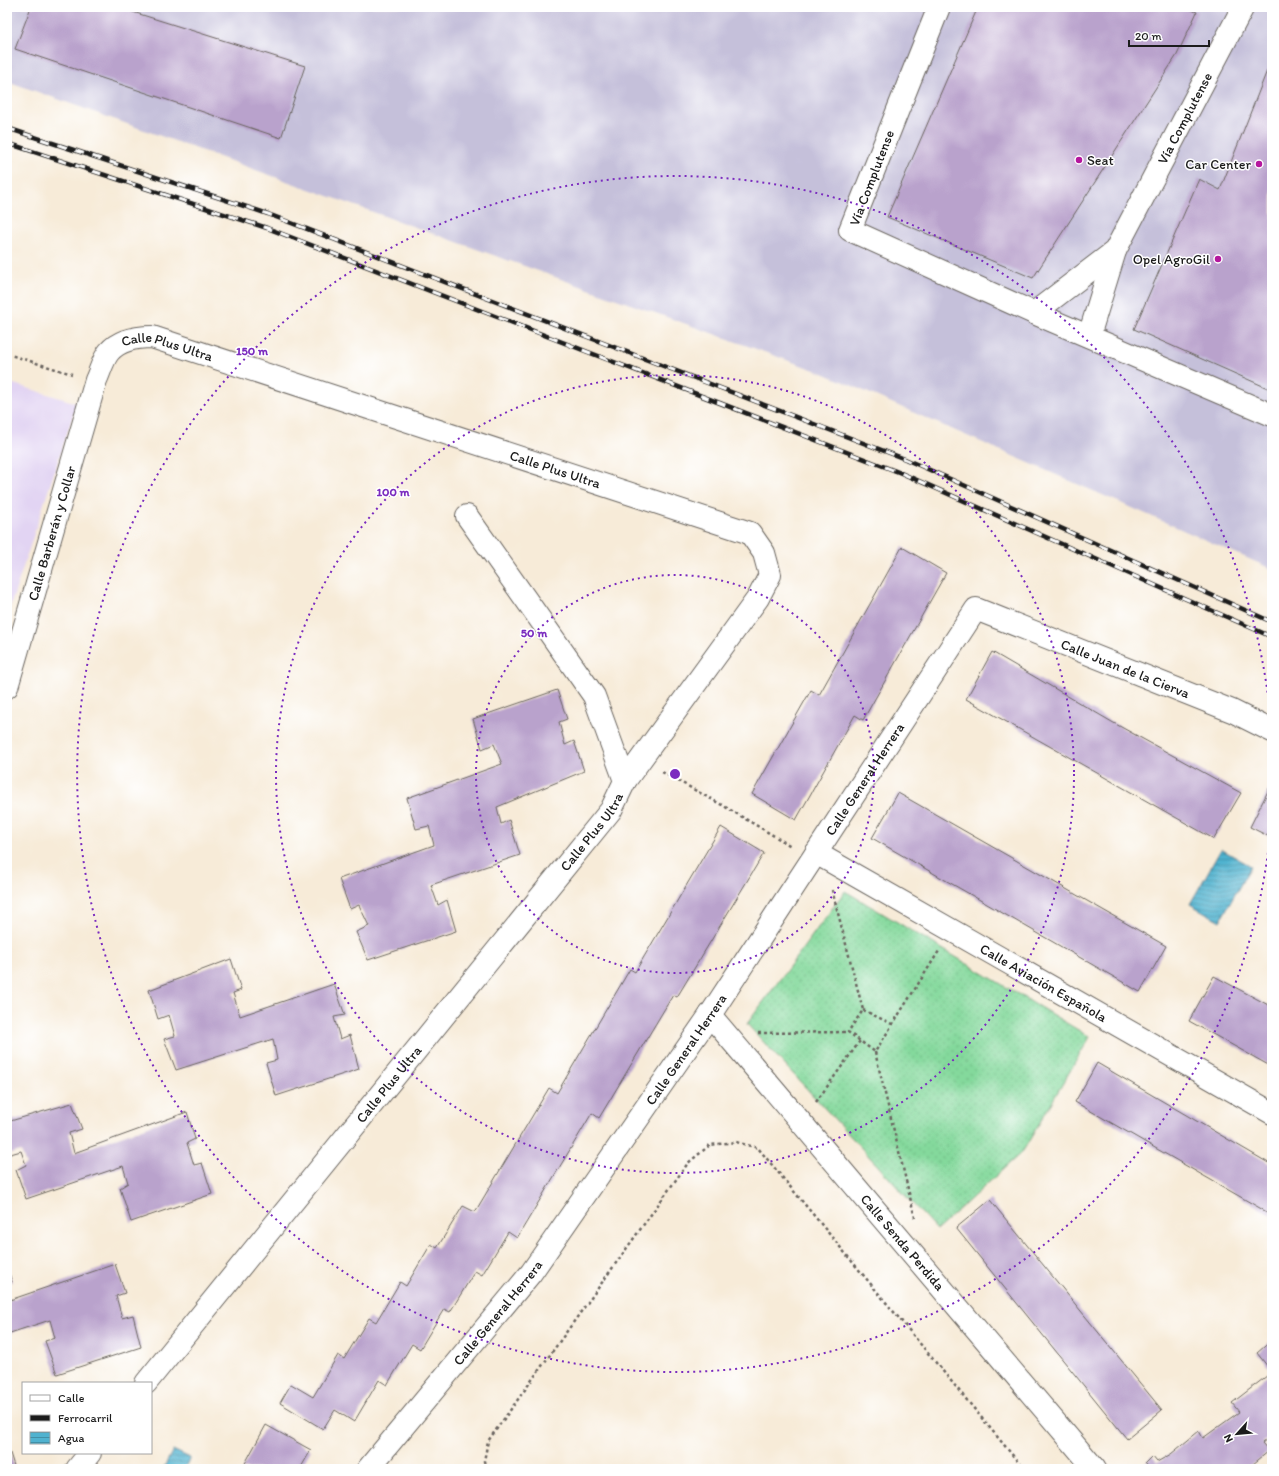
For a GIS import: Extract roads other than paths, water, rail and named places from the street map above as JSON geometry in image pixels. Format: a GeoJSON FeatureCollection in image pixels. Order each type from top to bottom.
{"type":"FeatureCollection","features":[{"type":"Feature","properties":{"kind":"street","name":"Vía Complutense"},"geometry":{"type":"LineString","coordinates":[[940,7],[850,230],[1034,313],[1272,415]]}},
{"type":"Feature","properties":{"kind":"street","name":"Vía Complutense"},"geometry":{"type":"LineString","coordinates":[[1089,336],[1115,251],[1243,7]]}},
{"type":"Feature","properties":{"kind":"street","name":"Vía Complutense"},"geometry":{"type":"LineString","coordinates":[[1034,313],[1115,251]]}},
{"type":"Feature","properties":{"kind":"street","name":"Calle Plus Ultra"},"geometry":{"type":"LineString","coordinates":[[96,380],[109,352],[119,343],[135,338],[152,336],[750,534],[764,553],[770,575],[758,598],[625,781],[611,810],[147,1382]]}},
{"type":"Feature","properties":{"kind":"street","name":"Calle Barberán y Collar"},"geometry":{"type":"LineString","coordinates":[[7,687],[96,380]]}},
{"type":"Feature","properties":{"kind":"street","name":"Calle Plus Ultra"},"geometry":{"type":"LineString","coordinates":[[467,516],[594,696],[625,781]]}},
{"type":"Feature","properties":{"kind":"street","name":"Calle Juan de la Cierva"},"geometry":{"type":"LineString","coordinates":[[976,610],[1232,711],[1272,731]]}},
{"type":"Feature","properties":{"kind":"street","name":"Calle General Herrera"},"geometry":{"type":"LineString","coordinates":[[368,1469],[531,1273],[710,1015],[976,610]]}},
{"type":"Feature","properties":{"kind":"street","name":"Calle Aviación Española"},"geometry":{"type":"LineString","coordinates":[[814,856],[843,868],[1272,1113]]}},
{"type":"Feature","properties":{"kind":"street","name":"Calle Senda Perdida"},"geometry":{"type":"LineString","coordinates":[[710,1015],[1095,1469]]}},
{"type":"Feature","properties":{"kind":"street"},"geometry":{"type":"LineString","coordinates":[[77,1469],[89,1454]]}},
{"type":"Feature","properties":{"kind":"water"},"geometry":{"type":"Polygon","coordinates":[[[1221,849],[1251,866],[1220,921],[1190,904],[1221,849]]]}},
{"type":"Feature","properties":{"kind":"water"},"geometry":{"type":"Polygon","coordinates":[[[173,1450],[190,1458],[184,1469],[163,1469],[173,1450]]]}},
{"type":"Feature","properties":{"kind":"railway"},"geometry":{"type":"LineString","coordinates":[[7,128],[268,214],[905,459],[1272,622]]}},
{"type":"Feature","properties":{"kind":"railway"},"geometry":{"type":"LineString","coordinates":[[7,143],[267,228],[901,473],[1272,637]]}},
{"type":"Feature","properties":{"kind":"place","name":"Seat"},"geometry":{"type":"Point","coordinates":[1079,160]}},
{"type":"Feature","properties":{"kind":"place","name":"Car Center"},"geometry":{"type":"Point","coordinates":[1259,164]}},
{"type":"Feature","properties":{"kind":"place","name":"Opel AgroGil"},"geometry":{"type":"Point","coordinates":[1218,259]}}]}
